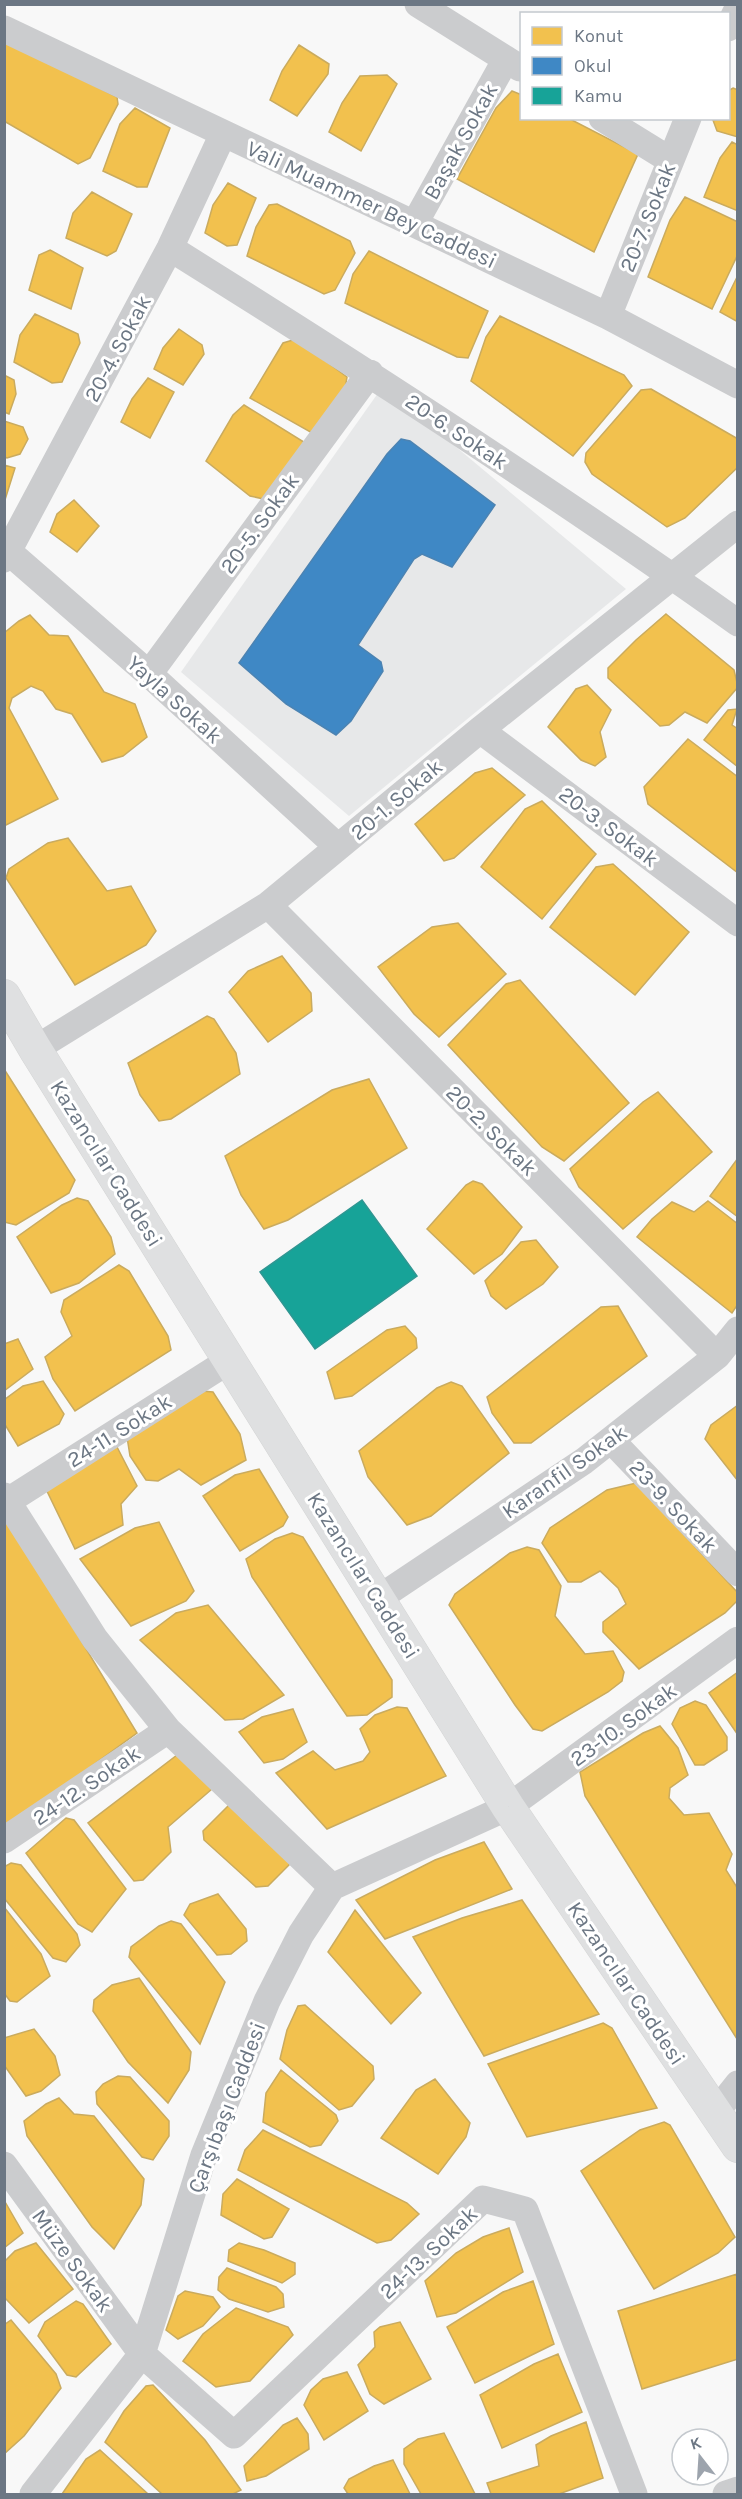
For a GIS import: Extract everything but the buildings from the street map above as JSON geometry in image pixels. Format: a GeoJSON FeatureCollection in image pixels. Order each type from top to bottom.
{"type":"FeatureCollection","features":[{"type":"Feature","properties":{"kind":"main road","name":"Kazancılar Caddesi"},"geometry":{"type":"LineString","coordinates":[[4,996],[508,1807],[738,2146]]}},
{"type":"Feature","properties":{"kind":"street"},"geometry":{"type":"LineString","coordinates":[[418,4],[514,64]]}},
{"type":"Feature","properties":{"kind":"street"},"geometry":{"type":"LineString","coordinates":[[730,26],[738,8]]}},
{"type":"Feature","properties":{"kind":"street","name":"Vali Muammer Bey Caddesi"},"geometry":{"type":"LineString","coordinates":[[4,29],[608,316],[738,385]]}},
{"type":"Feature","properties":{"kind":"street","name":"Başak Sokak"},"geometry":{"type":"LineString","coordinates":[[415,223],[514,64]]}},
{"type":"Feature","properties":{"kind":"street"},"geometry":{"type":"LineString","coordinates":[[605,120],[670,160]]}},
{"type":"Feature","properties":{"kind":"street","name":"20-7. Sokak"},"geometry":{"type":"LineString","coordinates":[[608,316],[687,120]]}},
{"type":"Feature","properties":{"kind":"street","name":"20-4. Sokak"},"geometry":{"type":"LineString","coordinates":[[7,556],[170,248],[223,134]]}},
{"type":"Feature","properties":{"kind":"street","name":"20-6. Sokak"},"geometry":{"type":"LineString","coordinates":[[170,248],[370,374],[738,623]]}},
{"type":"Feature","properties":{"kind":"street","name":"20-5. Sokak"},"geometry":{"type":"LineString","coordinates":[[149,674],[370,374]]}},
{"type":"Feature","properties":{"kind":"street","name":"20-1. Sokak"},"geometry":{"type":"LineString","coordinates":[[35,1049],[268,905],[480,730],[738,524]]}},
{"type":"Feature","properties":{"kind":"street","name":"Yayla Sokak"},"geometry":{"type":"LineString","coordinates":[[7,556],[149,674],[338,848]]}},
{"type":"Feature","properties":{"kind":"street","name":"20-3. Sokak"},"geometry":{"type":"LineString","coordinates":[[480,730],[738,923]]}},
{"type":"Feature","properties":{"kind":"street","name":"20-2. Sokak"},"geometry":{"type":"LineString","coordinates":[[268,905],[731,1342]]}},
{"type":"Feature","properties":{"kind":"street","name":"Karanfil Sokak"},"geometry":{"type":"LineString","coordinates":[[379,1598],[584,1461],[731,1342]]}},
{"type":"Feature","properties":{"kind":"street","name":"24-11. Sokak"},"geometry":{"type":"LineString","coordinates":[[6,1498],[230,1360]]}},
{"type":"Feature","properties":{"kind":"street","name":"23-9. Sokak"},"geometry":{"type":"LineString","coordinates":[[611,1440],[738,1573]]}},
{"type":"Feature","properties":{"kind":"street"},"geometry":{"type":"LineString","coordinates":[[6,1498],[94,1639],[168,1730],[332,1887],[508,1807]]}},
{"type":"Feature","properties":{"kind":"street","name":"23-10. Sokak"},"geometry":{"type":"LineString","coordinates":[[508,1807],[738,1640]]}},
{"type":"Feature","properties":{"kind":"street","name":"24-12. Sokak"},"geometry":{"type":"LineString","coordinates":[[4,1840],[168,1730]]}},
{"type":"Feature","properties":{"kind":"street","name":"Çarşıbaşı Caddesi"},"geometry":{"type":"LineString","coordinates":[[33,2494],[142,2354],[204,2155],[267,2001],[301,1934],[332,1887]]}},
{"type":"Feature","properties":{"kind":"street"},"geometry":{"type":"LineString","coordinates":[[715,2113],[738,2084]]}},
{"type":"Feature","properties":{"kind":"street","name":"Müze Sokak"},"geometry":{"type":"LineString","coordinates":[[4,2165],[142,2354]]}},
{"type":"Feature","properties":{"kind":"street","name":"24-13. Sokak"},"geometry":{"type":"LineString","coordinates":[[142,2354],[234,2434],[483,2199],[525,2210],[634,2494]]}},
{"type":"Feature","properties":{"kind":"street"},"geometry":{"type":"LineString","coordinates":[[726,2494],[738,2490]]}},
{"type":"Feature","properties":{"kind":"shaded area"},"geometry":{"type":"Polygon","coordinates":[[[383,386],[626,589],[349,816],[181,672],[383,386]]]}}]}
